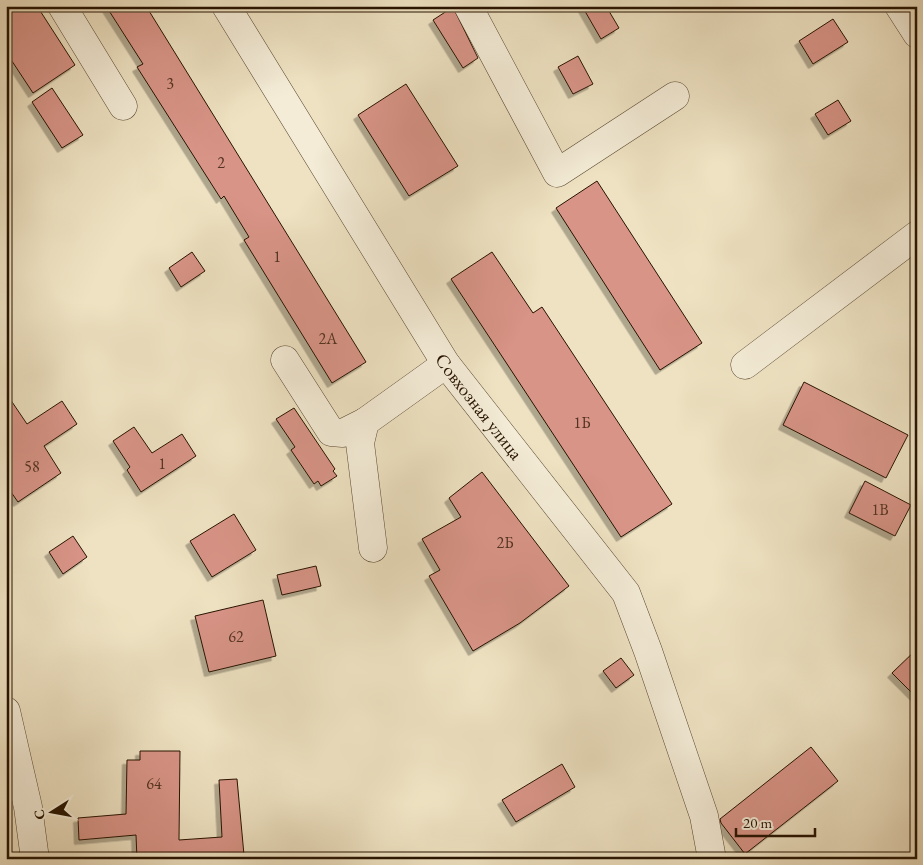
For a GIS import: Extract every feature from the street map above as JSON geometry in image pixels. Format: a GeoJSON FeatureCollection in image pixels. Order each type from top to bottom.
{"type":"FeatureCollection","features":[{"type":"Feature","properties":{"kind":"street"},"geometry":{"type":"LineString","coordinates":[[62,6],[123,106]]}},
{"type":"Feature","properties":{"kind":"street","name":"Совхозная улица"},"geometry":{"type":"LineString","coordinates":[[226,6],[446,364],[626,594],[648,650],[704,816],[712,859]]}},
{"type":"Feature","properties":{"kind":"street"},"geometry":{"type":"LineString","coordinates":[[468,6],[557,173],[674,96]]}},
{"type":"Feature","properties":{"kind":"street"},"geometry":{"type":"LineString","coordinates":[[898,6],[917,34]]}},
{"type":"Feature","properties":{"kind":"street"},"geometry":{"type":"LineString","coordinates":[[745,365],[917,235]]}},
{"type":"Feature","properties":{"kind":"street"},"geometry":{"type":"LineString","coordinates":[[285,360],[331,432],[342,433],[364,422],[446,364]]}},
{"type":"Feature","properties":{"kind":"street"},"geometry":{"type":"LineString","coordinates":[[364,422],[360,443],[373,548]]}},
{"type":"Feature","properties":{"kind":"street"},"geometry":{"type":"LineString","coordinates":[[6,711],[28,807],[35,859]]}},
{"type":"Feature","properties":{"kind":"building"},"geometry":{"type":"Polygon","coordinates":[[[6,6],[37,6],[75,65],[33,93],[6,52],[6,6]]]}},
{"type":"Feature","properties":{"kind":"building"},"geometry":{"type":"Polygon","coordinates":[[[106,6],[146,6],[366,362],[332,383],[244,240],[249,237],[224,196],[221,199],[137,67],[143,64],[106,6]]]}},
{"type":"Feature","properties":{"kind":"building"},"geometry":{"type":"Polygon","coordinates":[[[582,6],[606,6],[619,28],[601,39],[582,6]]]}},
{"type":"Feature","properties":{"kind":"building"},"geometry":{"type":"Polygon","coordinates":[[[453,7],[478,58],[463,68],[433,20],[453,7]]]}},
{"type":"Feature","properties":{"kind":"building"},"geometry":{"type":"Polygon","coordinates":[[[833,19],[848,42],[813,64],[799,41],[833,19]]]}},
{"type":"Feature","properties":{"kind":"building"},"geometry":{"type":"Polygon","coordinates":[[[578,56],[593,84],[573,94],[558,67],[578,56]]]}},
{"type":"Feature","properties":{"kind":"building"},"geometry":{"type":"Polygon","coordinates":[[[406,84],[458,166],[409,196],[358,115],[406,84]]]}},
{"type":"Feature","properties":{"kind":"building"},"geometry":{"type":"Polygon","coordinates":[[[52,88],[83,135],[62,148],[32,102],[52,88]]]}},
{"type":"Feature","properties":{"kind":"building"},"geometry":{"type":"Polygon","coordinates":[[[838,100],[851,121],[828,135],[815,114],[838,100]]]}},
{"type":"Feature","properties":{"kind":"building"},"geometry":{"type":"Polygon","coordinates":[[[597,181],[702,343],[660,370],[556,208],[597,181]]]}},
{"type":"Feature","properties":{"kind":"building"},"geometry":{"type":"Polygon","coordinates":[[[192,252],[205,271],[181,287],[169,268],[192,252]]]}},
{"type":"Feature","properties":{"kind":"building"},"geometry":{"type":"Polygon","coordinates":[[[492,252],[533,313],[542,307],[672,504],[621,537],[451,279],[492,252]]]}},
{"type":"Feature","properties":{"kind":"building"},"geometry":{"type":"Polygon","coordinates":[[[804,382],[908,435],[886,478],[783,425],[804,382]]]}},
{"type":"Feature","properties":{"kind":"building"},"geometry":{"type":"Polygon","coordinates":[[[6,393],[27,424],[62,401],[77,424],[44,446],[61,473],[18,502],[6,485],[6,393]]]}},
{"type":"Feature","properties":{"kind":"building"},"geometry":{"type":"Polygon","coordinates":[[[294,408],[335,469],[333,471],[337,476],[321,486],[318,481],[314,484],[291,450],[295,447],[276,419],[294,408]]]}},
{"type":"Feature","properties":{"kind":"building"},"geometry":{"type":"Polygon","coordinates":[[[134,427],[152,453],[182,434],[196,456],[141,492],[127,470],[130,467],[113,441],[134,427]]]}},
{"type":"Feature","properties":{"kind":"building"},"geometry":{"type":"Polygon","coordinates":[[[482,472],[569,586],[520,623],[473,651],[429,576],[440,570],[422,539],[461,517],[449,498],[482,472]]]}},
{"type":"Feature","properties":{"kind":"building"},"geometry":{"type":"Polygon","coordinates":[[[865,481],[911,505],[895,536],[849,513],[865,481]]]}},
{"type":"Feature","properties":{"kind":"building"},"geometry":{"type":"Polygon","coordinates":[[[234,514],[256,550],[212,577],[190,541],[234,514]]]}},
{"type":"Feature","properties":{"kind":"building"},"geometry":{"type":"Polygon","coordinates":[[[73,536],[87,557],[63,574],[49,552],[73,536]]]}},
{"type":"Feature","properties":{"kind":"building"},"geometry":{"type":"Polygon","coordinates":[[[316,566],[321,586],[282,595],[277,575],[316,566]]]}},
{"type":"Feature","properties":{"kind":"building"},"geometry":{"type":"Polygon","coordinates":[[[263,600],[276,656],[209,672],[195,616],[263,600]]]}},
{"type":"Feature","properties":{"kind":"building"},"geometry":{"type":"Polygon","coordinates":[[[917,649],[917,698],[892,673],[917,649]]]}},
{"type":"Feature","properties":{"kind":"building"},"geometry":{"type":"Polygon","coordinates":[[[621,658],[634,675],[616,688],[603,671],[621,658]]]}},
{"type":"Feature","properties":{"kind":"building"},"geometry":{"type":"Polygon","coordinates":[[[811,747],[838,781],[745,854],[721,823],[720,819],[811,747]]]}},
{"type":"Feature","properties":{"kind":"building"},"geometry":{"type":"Polygon","coordinates":[[[140,751],[180,751],[179,840],[222,837],[219,780],[237,779],[244,855],[198,859],[137,859],[136,835],[79,840],[78,818],[126,814],[127,760],[140,760],[140,751]]]}},
{"type":"Feature","properties":{"kind":"building"},"geometry":{"type":"Polygon","coordinates":[[[562,764],[575,787],[516,822],[502,800],[562,764]]]}}]}
